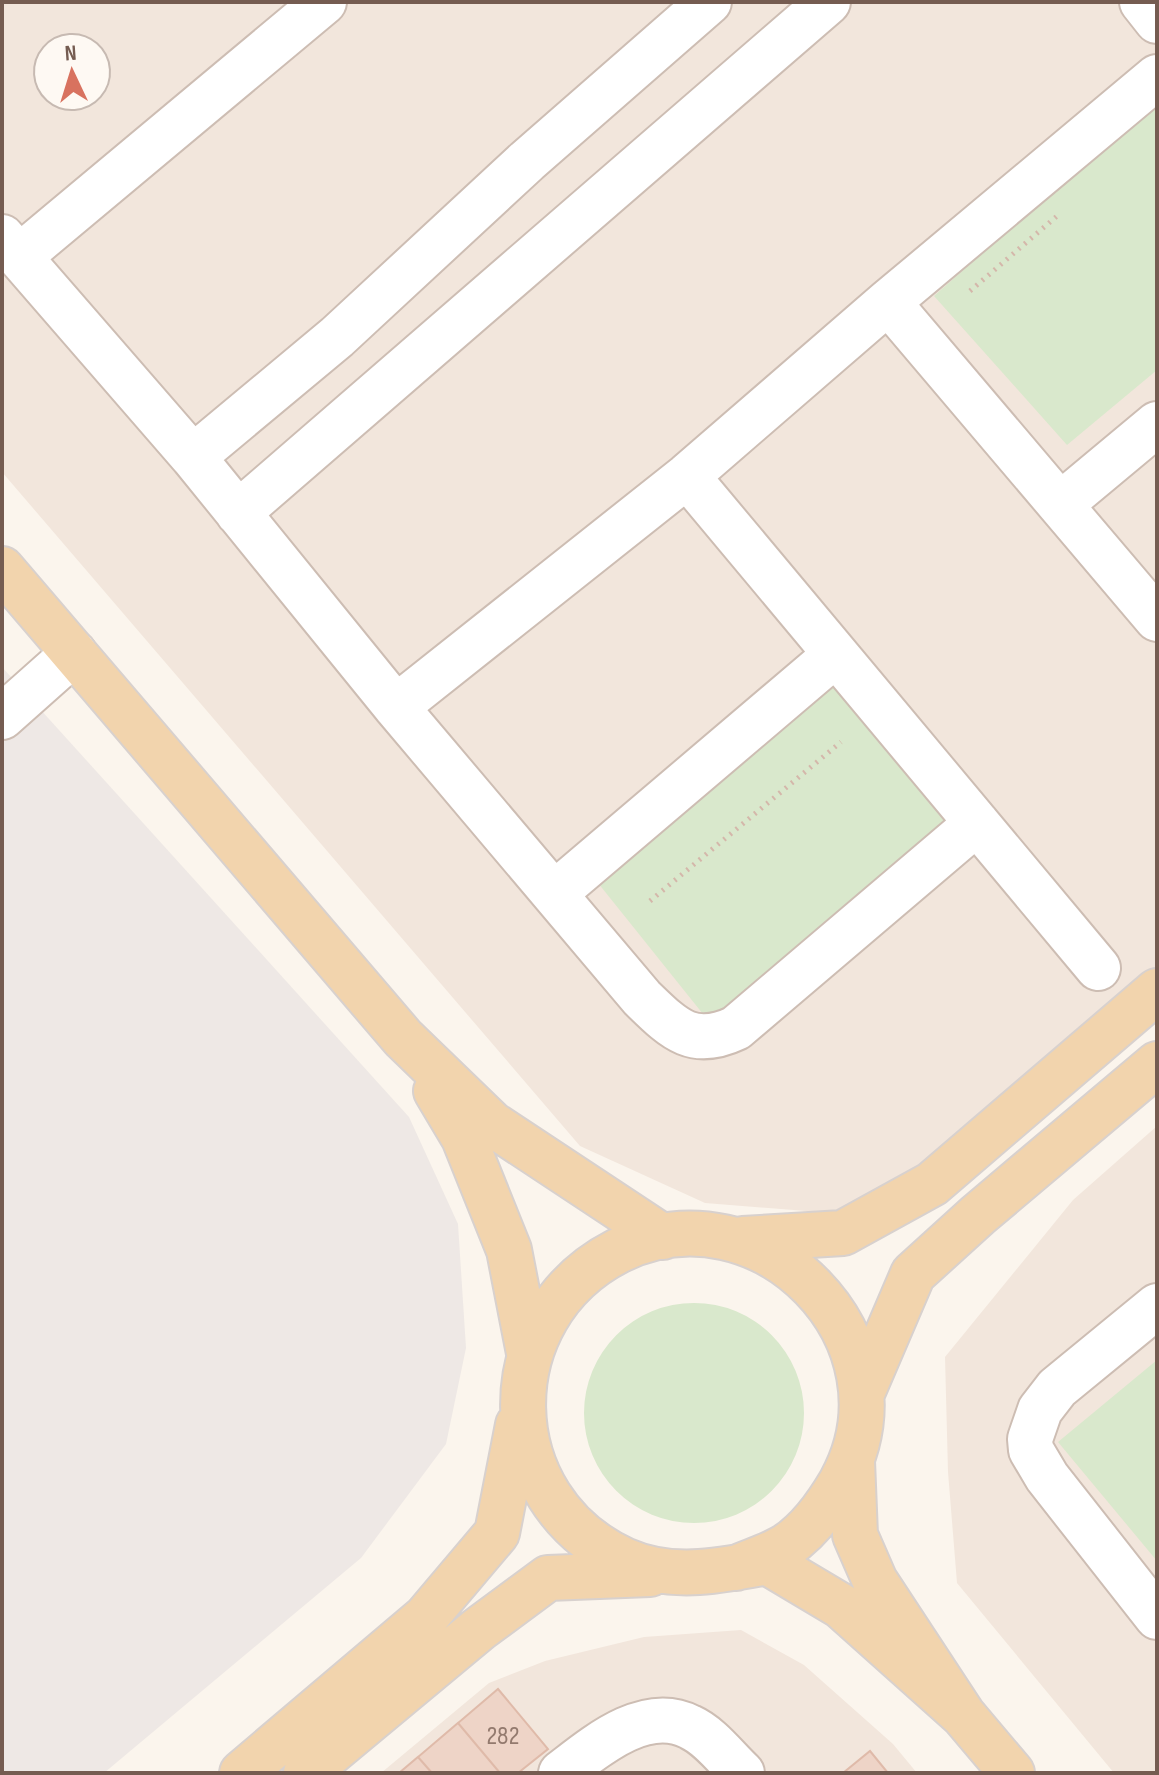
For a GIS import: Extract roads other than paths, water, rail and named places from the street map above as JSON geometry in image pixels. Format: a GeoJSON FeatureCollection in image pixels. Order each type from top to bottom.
{"type":"FeatureCollection","features":[{"type":"Feature","properties":{"kind":"main road"},"geometry":{"type":"LineString","coordinates":[[2,569],[403,1038],[492,1124],[663,1237]]}},
{"type":"Feature","properties":{"kind":"main road"},"geometry":{"type":"LineString","coordinates":[[242,1773],[426,1617],[497,1533],[529,1353],[549,1311],[580,1276],[619,1251],[663,1237],[698,1234],[733,1239],[843,1233],[932,1184],[1157,991]]}},
{"type":"Feature","properties":{"kind":"main road"},"geometry":{"type":"LineString","coordinates":[[403,1038],[464,1138],[509,1250],[529,1353]]}},
{"type":"Feature","properties":{"kind":"main road"},"geometry":{"type":"LineString","coordinates":[[862,1393],[913,1274],[1157,1064]]}},
{"type":"Feature","properties":{"kind":"main road"},"geometry":{"type":"LineString","coordinates":[[733,1239],[782,1260],[822,1295],[850,1341],[862,1393],[861,1428],[852,1461],[826,1508],[786,1546],[736,1568]]}},
{"type":"Feature","properties":{"kind":"main road"},"geometry":{"type":"LineString","coordinates":[[521,1410],[535,1469],[552,1501],[584,1536],[625,1561],[672,1573]]}},
{"type":"Feature","properties":{"kind":"main road"},"geometry":{"type":"LineString","coordinates":[[852,1461],[855,1535],[875,1581],[963,1715],[1012,1773]]}},
{"type":"Feature","properties":{"kind":"main road"},"geometry":{"type":"LineString","coordinates":[[306,1773],[479,1629],[548,1578],[704,1574],[767,1562],[841,1606],[963,1715]]}},
{"type":"Feature","properties":{"kind":"street"},"geometry":{"type":"LineString","coordinates":[[193,457],[337,337],[527,161],[709,2]]}},
{"type":"Feature","properties":{"kind":"street"},"geometry":{"type":"LineString","coordinates":[[238,513],[828,2]]}},
{"type":"Feature","properties":{"kind":"street"},"geometry":{"type":"LineString","coordinates":[[1142,2],[1157,21]]}},
{"type":"Feature","properties":{"kind":"street"},"geometry":{"type":"LineString","coordinates":[[320,3],[11,247],[193,457],[396,707],[642,998],[681,1033],[700,1037],[723,1034],[736,1028],[977,823]]}},
{"type":"Feature","properties":{"kind":"street"},"geometry":{"type":"LineString","coordinates":[[396,707],[687,476],[888,302],[1157,77]]}},
{"type":"Feature","properties":{"kind":"street"},"geometry":{"type":"LineString","coordinates":[[888,302],[1157,619]]}},
{"type":"Feature","properties":{"kind":"street"},"geometry":{"type":"LineString","coordinates":[[1061,504],[1157,424]]}},
{"type":"Feature","properties":{"kind":"street"},"geometry":{"type":"LineString","coordinates":[[687,476],[1098,968]]}},
{"type":"Feature","properties":{"kind":"street"},"geometry":{"type":"LineString","coordinates":[[2,717],[74,653]]}},
{"type":"Feature","properties":{"kind":"street"},"geometry":{"type":"LineString","coordinates":[[555,893],[835,655]]}},
{"type":"Feature","properties":{"kind":"street"},"geometry":{"type":"LineString","coordinates":[[1157,1306],[1057,1388],[1040,1410],[1030,1439],[1031,1450],[1042,1470],[1157,1617]]}},
{"type":"Feature","properties":{"kind":"street"},"geometry":{"type":"LineString","coordinates":[[561,1773],[613,1735],[645,1723],[670,1721],[690,1726],[742,1773]]}}]}
